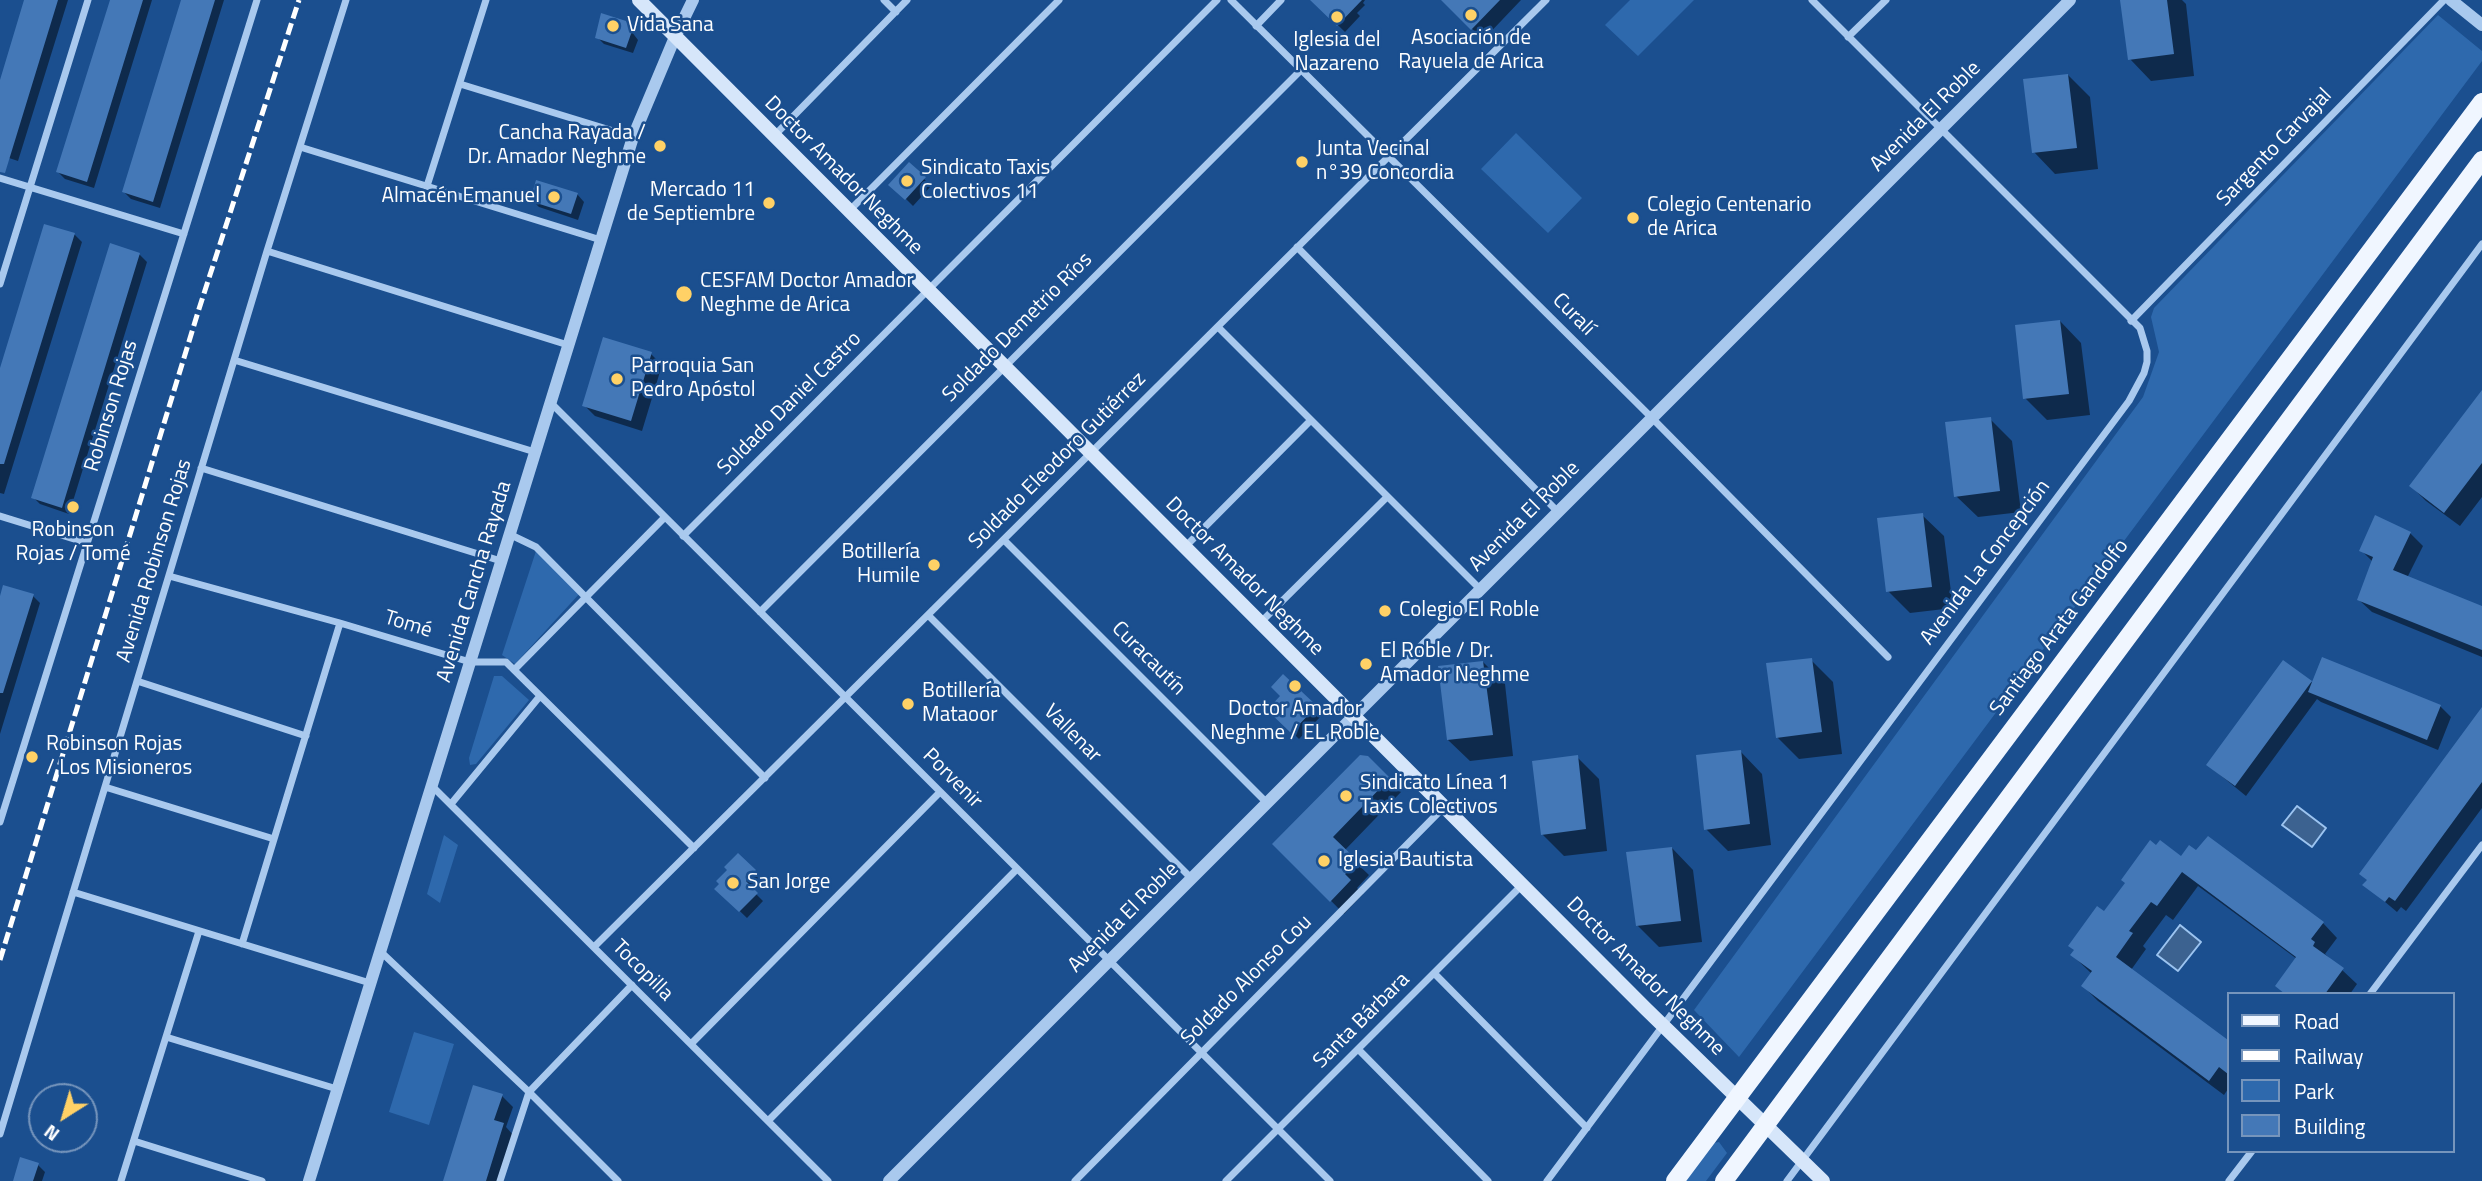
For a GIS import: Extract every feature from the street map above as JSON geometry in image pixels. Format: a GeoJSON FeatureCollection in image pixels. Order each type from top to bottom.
{"type":"FeatureCollection","features":[{"type":"Feature","properties":{"kind":"main road","name":"Doctor Amador Neghme"},"geometry":{"type":"LineString","coordinates":[[639,0],[1184,548],[1823,1181]]}},
{"type":"Feature","properties":{"kind":"main road","name":"Santiago Arata Gandolfo"},"geometry":{"type":"LineString","coordinates":[[1675,1181],[2482,102]]}},
{"type":"Feature","properties":{"kind":"main road"},"geometry":{"type":"LineString","coordinates":[[1724,1181],[2482,160]]}},
{"type":"Feature","properties":{"kind":"street"},"geometry":{"type":"LineString","coordinates":[[0,284],[88,0]]}},
{"type":"Feature","properties":{"kind":"street","name":"Robinson Rojas"},"geometry":{"type":"LineString","coordinates":[[0,822],[257,0]]}},
{"type":"Feature","properties":{"kind":"street","name":"Avenida Robinson Rojas"},"geometry":{"type":"LineString","coordinates":[[0,1134],[267,251],[346,0]]}},
{"type":"Feature","properties":{"kind":"street"},"geometry":{"type":"LineString","coordinates":[[427,187],[486,0]]}},
{"type":"Feature","properties":{"kind":"street","name":"Avenida Cancha Rayada"},"geometry":{"type":"LineString","coordinates":[[309,1181],[634,137],[693,0]]}},
{"type":"Feature","properties":{"kind":"street"},"geometry":{"type":"LineString","coordinates":[[884,0],[895,12]]}},
{"type":"Feature","properties":{"kind":"street"},"geometry":{"type":"LineString","coordinates":[[774,136],[907,0]]}},
{"type":"Feature","properties":{"kind":"street"},"geometry":{"type":"LineString","coordinates":[[849,211],[1059,0]]}},
{"type":"Feature","properties":{"kind":"street","name":"Soldado Daniel Castro"},"geometry":{"type":"LineString","coordinates":[[683,536],[1217,0]]}},
{"type":"Feature","properties":{"kind":"street","name":"Curalí"},"geometry":{"type":"LineString","coordinates":[[1231,0],[1652,418],[1888,657]]}},
{"type":"Feature","properties":{"kind":"street"},"geometry":{"type":"LineString","coordinates":[[1256,26],[1281,0]]}},
{"type":"Feature","properties":{"kind":"street","name":"Soldado Eleodoro Gutiérrez"},"geometry":{"type":"LineString","coordinates":[[594,947],[1546,0]]}},
{"type":"Feature","properties":{"kind":"street","name":"Avenida La Concepción"},"geometry":{"type":"LineString","coordinates":[[1546,1181],[2129,401],[2144,373],[2147,351],[2140,328],[1812,0]]}},
{"type":"Feature","properties":{"kind":"street"},"geometry":{"type":"LineString","coordinates":[[1848,37],[1886,0]]}},
{"type":"Feature","properties":{"kind":"street","name":"Avenida El Roble"},"geometry":{"type":"LineString","coordinates":[[889,1181],[2070,0]]}},
{"type":"Feature","properties":{"kind":"street","name":"Sargento Carvajal"},"geometry":{"type":"LineString","coordinates":[[2131,321],[2444,0]]}},
{"type":"Feature","properties":{"kind":"street"},"geometry":{"type":"LineString","coordinates":[[2451,0],[2482,24]]}},
{"type":"Feature","properties":{"kind":"street","name":"Soldado Demetrio Ríos"},"geometry":{"type":"LineString","coordinates":[[760,612],[1301,70]]}},
{"type":"Feature","properties":{"kind":"street"},"geometry":{"type":"LineString","coordinates":[[460,83],[634,137]]}},
{"type":"Feature","properties":{"kind":"street"},"geometry":{"type":"LineString","coordinates":[[300,147],[601,240]]}},
{"type":"Feature","properties":{"kind":"street"},"geometry":{"type":"LineString","coordinates":[[0,178],[184,234]]}},
{"type":"Feature","properties":{"kind":"street"},"geometry":{"type":"LineString","coordinates":[[1787,1181],[2482,244]]}},
{"type":"Feature","properties":{"kind":"street"},"geometry":{"type":"LineString","coordinates":[[1297,247],[1558,512]]}},
{"type":"Feature","properties":{"kind":"street"},"geometry":{"type":"LineString","coordinates":[[267,251],[568,345]]}},
{"type":"Feature","properties":{"kind":"street"},"geometry":{"type":"LineString","coordinates":[[1218,327],[1480,589]]}},
{"type":"Feature","properties":{"kind":"street"},"geometry":{"type":"LineString","coordinates":[[234,360],[535,452]]}},
{"type":"Feature","properties":{"kind":"street","name":"Porvenir"},"geometry":{"type":"LineString","coordinates":[[550,403],[1330,1181]]}},
{"type":"Feature","properties":{"kind":"street"},"geometry":{"type":"LineString","coordinates":[[1184,548],[1311,420]]}},
{"type":"Feature","properties":{"kind":"street"},"geometry":{"type":"LineString","coordinates":[[201,468],[501,561]]}},
{"type":"Feature","properties":{"kind":"street"},"geometry":{"type":"LineString","coordinates":[[1260,623],[1387,497]]}},
{"type":"Feature","properties":{"kind":"street"},"geometry":{"type":"LineString","coordinates":[[0,516],[87,543]]}},
{"type":"Feature","properties":{"kind":"street"},"geometry":{"type":"LineString","coordinates":[[665,517],[514,670],[694,848]]}},
{"type":"Feature","properties":{"kind":"street"},"geometry":{"type":"LineString","coordinates":[[509,534],[536,547],[765,778]]}},
{"type":"Feature","properties":{"kind":"street","name":"Curacautín"},"geometry":{"type":"LineString","coordinates":[[1004,540],[1267,803]]}},
{"type":"Feature","properties":{"kind":"street","name":"Tomé"},"geometry":{"type":"LineString","coordinates":[[169,576],[470,662],[506,662],[514,670]]}},
{"type":"Feature","properties":{"kind":"street","name":"Vallenar"},"geometry":{"type":"LineString","coordinates":[[928,615],[1191,878]]}},
{"type":"Feature","properties":{"kind":"street"},"geometry":{"type":"LineString","coordinates":[[242,944],[340,623]]}},
{"type":"Feature","properties":{"kind":"street"},"geometry":{"type":"LineString","coordinates":[[137,681],[306,736]]}},
{"type":"Feature","properties":{"kind":"street"},"geometry":{"type":"LineString","coordinates":[[451,804],[540,696]]}},
{"type":"Feature","properties":{"kind":"street","name":"Tocopilla"},"geometry":{"type":"LineString","coordinates":[[431,785],[828,1181]]}},
{"type":"Feature","properties":{"kind":"street"},"geometry":{"type":"LineString","coordinates":[[105,786],[274,839]]}},
{"type":"Feature","properties":{"kind":"street"},"geometry":{"type":"LineString","coordinates":[[691,1044],[940,792]]}},
{"type":"Feature","properties":{"kind":"street","name":"Soldado Alonso Cou"},"geometry":{"type":"LineString","coordinates":[[1076,1181],[1444,807]]}},
{"type":"Feature","properties":{"kind":"street"},"geometry":{"type":"LineString","coordinates":[[2372,992],[2482,845]]}},
{"type":"Feature","properties":{"kind":"street"},"geometry":{"type":"LineString","coordinates":[[768,1121],[1017,869]]}},
{"type":"Feature","properties":{"kind":"street","name":"Santa Bárbara"},"geometry":{"type":"LineString","coordinates":[[1226,1181],[1522,885]]}},
{"type":"Feature","properties":{"kind":"street"},"geometry":{"type":"LineString","coordinates":[[73,892],[370,983]]}},
{"type":"Feature","properties":{"kind":"street"},"geometry":{"type":"LineString","coordinates":[[121,1181],[199,931]]}},
{"type":"Feature","properties":{"kind":"street"},"geometry":{"type":"LineString","coordinates":[[380,951],[529,1092],[618,1181]]}},
{"type":"Feature","properties":{"kind":"street"},"geometry":{"type":"LineString","coordinates":[[1434,973],[1587,1128]]}},
{"type":"Feature","properties":{"kind":"street"},"geometry":{"type":"LineString","coordinates":[[500,1181],[529,1092],[632,985]]}},
{"type":"Feature","properties":{"kind":"street"},"geometry":{"type":"LineString","coordinates":[[166,1037],[337,1089]]}},
{"type":"Feature","properties":{"kind":"street"},"geometry":{"type":"LineString","coordinates":[[1358,1049],[1488,1181]]}},
{"type":"Feature","properties":{"kind":"street"},"geometry":{"type":"LineString","coordinates":[[134,1141],[262,1181]]}},
{"type":"Feature","properties":{"kind":"street"},"geometry":{"type":"LineString","coordinates":[[2229,1181],[2250,1153]]}},
{"type":"Feature","properties":{"kind":"green space"},"geometry":{"type":"Polygon","coordinates":[[[1630,0],[1694,0],[1638,56],[1605,25],[1630,0]]]}},
{"type":"Feature","properties":{"kind":"green space"},"geometry":{"type":"Polygon","coordinates":[[[2438,15],[2482,51],[2482,61],[1739,1057],[1694,1010],[2143,397],[2159,352],[2151,317],[2154,308],[2438,15]]]}},
{"type":"Feature","properties":{"kind":"green space"},"geometry":{"type":"Polygon","coordinates":[[[1516,133],[1582,198],[1548,233],[1481,169],[1516,133]]]}},
{"type":"Feature","properties":{"kind":"green space"},"geometry":{"type":"Polygon","coordinates":[[[536,551],[581,592],[515,664],[502,655],[536,551]]]}},
{"type":"Feature","properties":{"kind":"green space"},"geometry":{"type":"Polygon","coordinates":[[[494,676],[502,676],[529,700],[476,764],[470,765],[469,758],[494,676]]]}},
{"type":"Feature","properties":{"kind":"green space"},"geometry":{"type":"Polygon","coordinates":[[[444,835],[458,845],[440,903],[427,894],[444,835]]]}},
{"type":"Feature","properties":{"kind":"green space"},"geometry":{"type":"Polygon","coordinates":[[[414,1032],[454,1044],[429,1125],[389,1112],[414,1032]]]}},
{"type":"Feature","properties":{"kind":"green space"},"geometry":{"type":"Polygon","coordinates":[[[1719,1142],[1727,1153],[1706,1181],[1685,1181],[1713,1143],[1719,1142]]]}},
{"type":"Feature","properties":{"kind":"shaded area"},"geometry":{"type":"Polygon","coordinates":[[[2297,806],[2326,828],[2312,847],[2282,825],[2297,806]]]}},
{"type":"Feature","properties":{"kind":"shaded area"},"geometry":{"type":"Polygon","coordinates":[[[2180,925],[2201,942],[2178,971],[2157,955],[2180,925]]]}},
{"type":"Feature","properties":{"kind":"building"},"geometry":{"type":"Polygon","coordinates":[[[24,0],[58,0],[5,173],[0,172],[0,80],[24,0]]]}},
{"type":"Feature","properties":{"kind":"building"},"geometry":{"type":"Polygon","coordinates":[[[110,0],[143,0],[87,182],[56,172],[110,0]]]}},
{"type":"Feature","properties":{"kind":"building"},"geometry":{"type":"Polygon","coordinates":[[[181,0],[215,0],[153,202],[122,192],[181,0]]]}},
{"type":"Feature","properties":{"kind":"building","name":"Iglesia del Nazareno"},"geometry":{"type":"Polygon","coordinates":[[[1310,0],[1362,0],[1337,26],[1310,0]]]}},
{"type":"Feature","properties":{"kind":"building","name":"Asociación de Rayuela de Arica"},"geometry":{"type":"Polygon","coordinates":[[[1441,0],[1500,0],[1471,30],[1441,0]]]}},
{"type":"Feature","properties":{"kind":"building"},"geometry":{"type":"Polygon","coordinates":[[[2120,0],[2167,0],[2174,54],[2128,60],[2120,0]]]}},
{"type":"Feature","properties":{"kind":"building","name":"Vida Sana"},"geometry":{"type":"Polygon","coordinates":[[[601,13],[626,21],[632,31],[626,48],[595,38],[601,13]]]}},
{"type":"Feature","properties":{"kind":"building"},"geometry":{"type":"Polygon","coordinates":[[[2068,74],[2077,148],[2032,153],[2023,79],[2068,74]]]}},
{"type":"Feature","properties":{"kind":"building","name":"Sindicato Taxis Colectivos 11"},"geometry":{"type":"Polygon","coordinates":[[[909,162],[926,177],[905,200],[888,185],[909,162]]]}},
{"type":"Feature","properties":{"kind":"building","name":"Almacén Emanuel"},"geometry":{"type":"Polygon","coordinates":[[[536,180],[578,193],[571,214],[530,201],[536,180]]]}},
{"type":"Feature","properties":{"kind":"building"},"geometry":{"type":"Polygon","coordinates":[[[44,224],[75,233],[4,464],[0,464],[0,368],[44,224]]]}},
{"type":"Feature","properties":{"kind":"building"},"geometry":{"type":"Polygon","coordinates":[[[110,243],[140,253],[62,508],[31,498],[110,243]]]}},
{"type":"Feature","properties":{"kind":"building"},"geometry":{"type":"Polygon","coordinates":[[[2060,320],[2069,394],[2023,399],[2015,325],[2060,320]]]}},
{"type":"Feature","properties":{"kind":"building","name":"Parroquia San Pedro Apóstol"},"geometry":{"type":"Polygon","coordinates":[[[603,337],[652,352],[631,421],[582,406],[603,337]]]}},
{"type":"Feature","properties":{"kind":"building"},"geometry":{"type":"Polygon","coordinates":[[[2482,390],[2482,463],[2444,513],[2409,486],[2482,390]]]}},
{"type":"Feature","properties":{"kind":"building"},"geometry":{"type":"Polygon","coordinates":[[[1991,417],[2000,491],[1954,497],[1945,422],[1991,417]]]}},
{"type":"Feature","properties":{"kind":"building"},"geometry":{"type":"Polygon","coordinates":[[[1923,513],[1932,587],[1886,592],[1877,518],[1923,513]]]}},
{"type":"Feature","properties":{"kind":"building"},"geometry":{"type":"Polygon","coordinates":[[[2375,515],[2411,532],[2393,570],[2482,606],[2482,650],[2357,600],[2373,557],[2359,551],[2375,515]]]}},
{"type":"Feature","properties":{"kind":"building"},"geometry":{"type":"Polygon","coordinates":[[[3,585],[34,594],[3,693],[0,693],[0,596],[3,585]]]}},
{"type":"Feature","properties":{"kind":"building"},"geometry":{"type":"Polygon","coordinates":[[[2322,657],[2441,705],[2427,740],[2308,692],[2322,657]]]}},
{"type":"Feature","properties":{"kind":"building"},"geometry":{"type":"Polygon","coordinates":[[[1812,658],[1822,732],[1776,738],[1766,663],[1812,658]]]}},
{"type":"Feature","properties":{"kind":"building"},"geometry":{"type":"Polygon","coordinates":[[[2283,660],[2312,681],[2235,786],[2206,765],[2283,660]]]}},
{"type":"Feature","properties":{"kind":"building"},"geometry":{"type":"Polygon","coordinates":[[[1483,661],[1493,735],[1447,740],[1438,666],[1483,661]]]}},
{"type":"Feature","properties":{"kind":"building"},"geometry":{"type":"Polygon","coordinates":[[[1283,674],[1317,706],[1291,733],[1267,710],[1280,696],[1271,687],[1283,674]]]}},
{"type":"Feature","properties":{"kind":"building"},"geometry":{"type":"Polygon","coordinates":[[[2482,707],[2482,782],[2395,901],[2389,897],[2385,902],[2362,885],[2367,880],[2359,874],[2482,707]]]}},
{"type":"Feature","properties":{"kind":"building"},"geometry":{"type":"Polygon","coordinates":[[[1741,750],[1750,824],[1704,830],[1696,755],[1741,750]]]}},
{"type":"Feature","properties":{"kind":"building"},"geometry":{"type":"Polygon","coordinates":[[[1360,755],[1368,756],[1390,778],[1333,837],[1358,861],[1345,874],[1351,880],[1330,902],[1272,844],[1360,755]]]}},
{"type":"Feature","properties":{"kind":"building"},"geometry":{"type":"Polygon","coordinates":[[[1578,755],[1586,829],[1541,835],[1532,761],[1578,755]]]}},
{"type":"Feature","properties":{"kind":"building"},"geometry":{"type":"Polygon","coordinates":[[[2208,836],[2324,922],[2311,939],[2315,942],[2313,946],[2344,968],[2326,992],[2282,992],[2275,986],[2296,957],[2182,872],[2157,906],[2151,902],[2129,931],[2133,933],[2116,957],[2226,1039],[2226,1072],[2219,1067],[2209,1081],[2081,986],[2092,971],[2070,955],[2074,950],[2068,946],[2097,906],[2104,911],[2125,883],[2121,880],[2150,840],[2156,845],[2160,840],[2181,856],[2189,845],[2196,850],[2208,836]]]}},
{"type":"Feature","properties":{"kind":"building"},"geometry":{"type":"Polygon","coordinates":[[[1672,847],[1681,921],[1636,926],[1626,852],[1672,847]]]}},
{"type":"Feature","properties":{"kind":"building","name":"San Jorge"},"geometry":{"type":"Polygon","coordinates":[[[738,853],[756,870],[746,881],[758,893],[739,912],[714,889],[719,884],[716,881],[727,870],[724,867],[738,853]]]}},
{"type":"Feature","properties":{"kind":"building"},"geometry":{"type":"Polygon","coordinates":[[[473,1085],[503,1094],[494,1120],[504,1123],[486,1181],[443,1181],[473,1085]]]}},
{"type":"Feature","properties":{"kind":"building"},"geometry":{"type":"Polygon","coordinates":[[[20,1157],[39,1163],[33,1181],[13,1181],[20,1157]]]}},
{"type":"Feature","properties":{"kind":"railway"},"geometry":{"type":"LineString","coordinates":[[0,960],[198,312],[299,0]]}},
{"type":"Feature","properties":{"kind":"place","name":"Asociación de Rayuela de Arica"},"geometry":{"type":"Point","coordinates":[1471,15]}},
{"type":"Feature","properties":{"kind":"place","name":"Iglesia del Nazareno"},"geometry":{"type":"Point","coordinates":[1337,17]}},
{"type":"Feature","properties":{"kind":"place","name":"Vida Sana"},"geometry":{"type":"Point","coordinates":[613,26]}},
{"type":"Feature","properties":{"kind":"place","name":"Cancha Rayada / Dr. Amador Neghme"},"geometry":{"type":"Point","coordinates":[660,146]}},
{"type":"Feature","properties":{"kind":"place","name":"Junta Vecinal n°39 Concordia"},"geometry":{"type":"Point","coordinates":[1302,162]}},
{"type":"Feature","properties":{"kind":"place","name":"Sindicato Taxis Colectivos 11"},"geometry":{"type":"Point","coordinates":[907,181]}},
{"type":"Feature","properties":{"kind":"place","name":"Almacén Emanuel"},"geometry":{"type":"Point","coordinates":[554,197]}},
{"type":"Feature","properties":{"kind":"place","name":"Mercado 11 de Septiembre"},"geometry":{"type":"Point","coordinates":[769,203]}},
{"type":"Feature","properties":{"kind":"place","name":"Colegio Centenario de Arica"},"geometry":{"type":"Point","coordinates":[1633,218]}},
{"type":"Feature","properties":{"kind":"place","name":"CESFAM Doctor Amador Neghme de Arica"},"geometry":{"type":"Point","coordinates":[684,294]}},
{"type":"Feature","properties":{"kind":"place","name":"Parroquia San Pedro Apóstol"},"geometry":{"type":"Point","coordinates":[617,379]}},
{"type":"Feature","properties":{"kind":"place","name":"Robinson Rojas / Tomé"},"geometry":{"type":"Point","coordinates":[73,507]}},
{"type":"Feature","properties":{"kind":"place","name":"Botillería Humile"},"geometry":{"type":"Point","coordinates":[934,565]}},
{"type":"Feature","properties":{"kind":"place","name":"Colegio El Roble"},"geometry":{"type":"Point","coordinates":[1385,611]}},
{"type":"Feature","properties":{"kind":"place","name":"El Roble / Dr. Amador Neghme"},"geometry":{"type":"Point","coordinates":[1366,664]}},
{"type":"Feature","properties":{"kind":"place","name":"Doctor Amador Neghme / EL Roble"},"geometry":{"type":"Point","coordinates":[1295,686]}},
{"type":"Feature","properties":{"kind":"place","name":"Botillería Mataoor"},"geometry":{"type":"Point","coordinates":[908,704]}},
{"type":"Feature","properties":{"kind":"place","name":"Robinson Rojas / Los Misioneros"},"geometry":{"type":"Point","coordinates":[32,757]}},
{"type":"Feature","properties":{"kind":"place","name":"Sindicato Línea 1 Taxis Colectivos"},"geometry":{"type":"Point","coordinates":[1346,796]}},
{"type":"Feature","properties":{"kind":"place","name":"Iglesia Bautista"},"geometry":{"type":"Point","coordinates":[1324,861]}},
{"type":"Feature","properties":{"kind":"place","name":"San Jorge"},"geometry":{"type":"Point","coordinates":[733,883]}}]}
